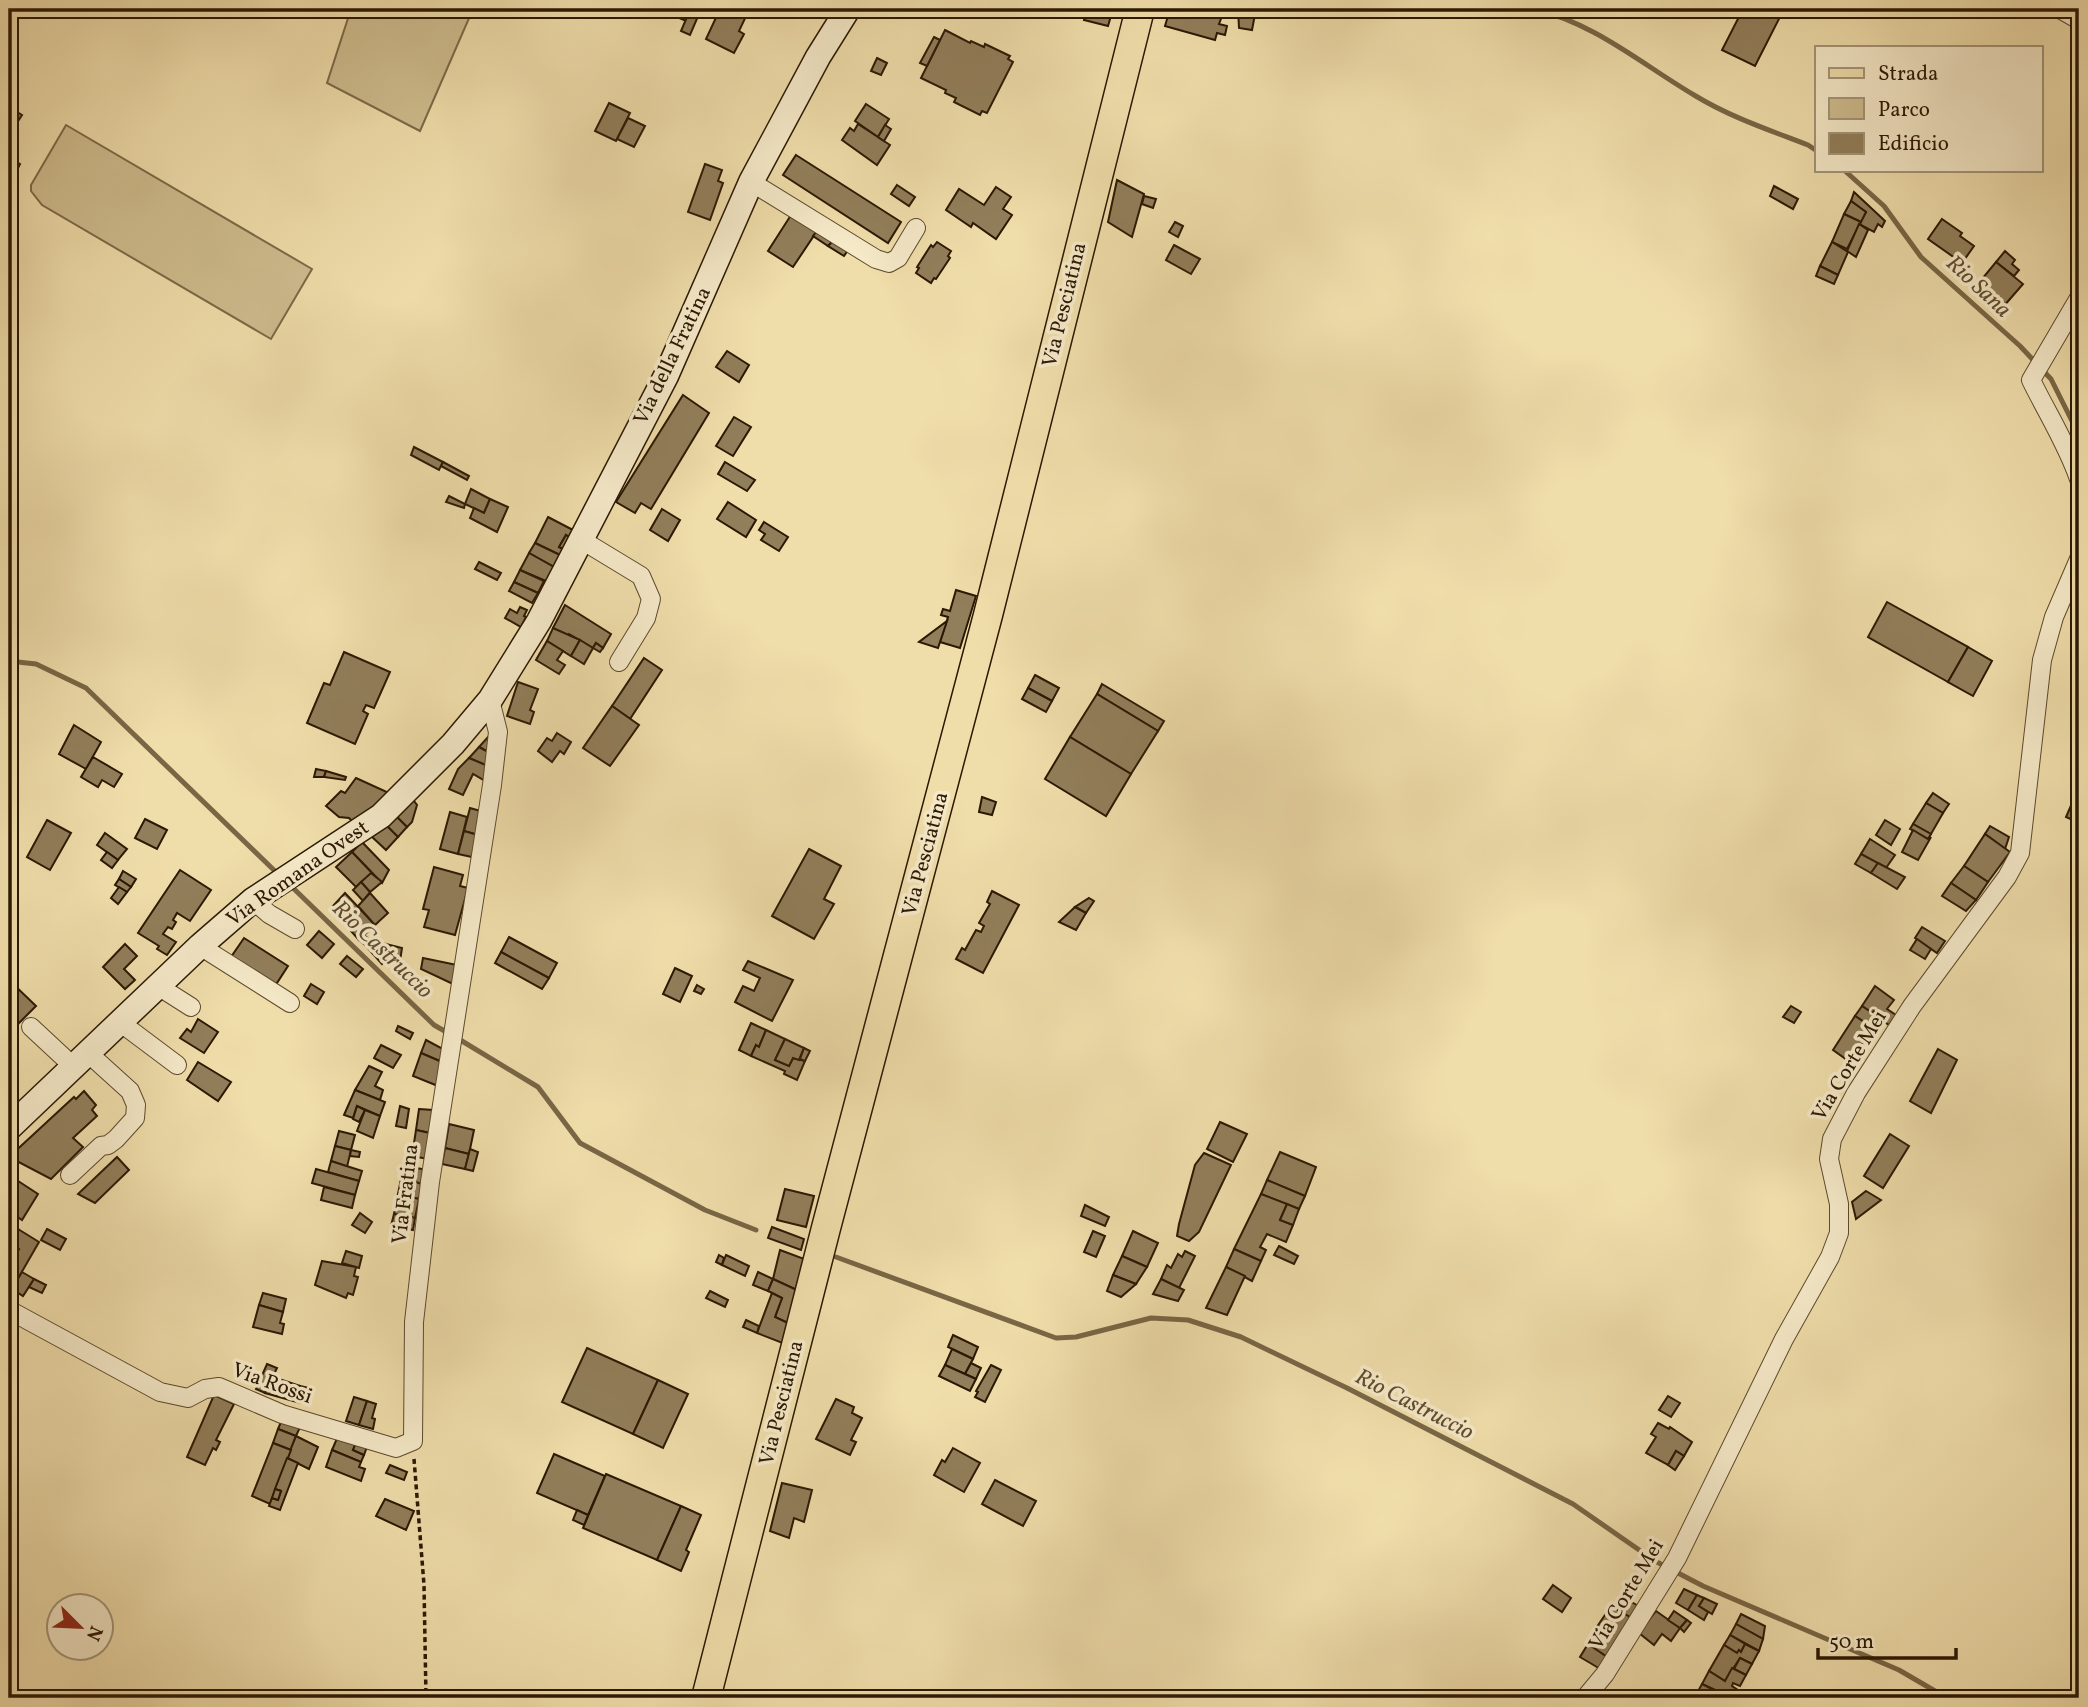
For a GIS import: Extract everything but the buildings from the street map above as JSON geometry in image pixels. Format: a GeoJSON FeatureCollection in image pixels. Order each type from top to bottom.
{"type":"FeatureCollection","features":[{"type":"Feature","properties":{"kind":"main road","name":"Via Pesciatina"},"geometry":{"type":"LineString","coordinates":[[706,1698],[985,628],[1140,9]]}},
{"type":"Feature","properties":{"kind":"street","name":"Via della Fratina"},"geometry":{"type":"LineString","coordinates":[[491,700],[538,621],[666,376],[751,182],[818,57],[848,9]]}},
{"type":"Feature","properties":{"kind":"street"},"geometry":{"type":"LineString","coordinates":[[2060,9],[2079,20]]}},
{"type":"Feature","properties":{"kind":"street"},"geometry":{"type":"LineString","coordinates":[[751,182],[876,259],[889,263],[898,258],[916,228]]}},
{"type":"Feature","properties":{"kind":"street"},"geometry":{"type":"LineString","coordinates":[[2079,298],[2031,380],[2071,456],[2079,479]]}},
{"type":"Feature","properties":{"kind":"street"},"geometry":{"type":"LineString","coordinates":[[580,539],[641,576],[651,599],[646,618],[619,662]]}},
{"type":"Feature","properties":{"kind":"street","name":"Via Corte Mei"},"geometry":{"type":"LineString","coordinates":[[1585,1698],[1605,1674],[1677,1559],[1784,1339],[1835,1245],[1839,1233],[1839,1204],[1829,1159],[1832,1139],[1856,1093],[1912,1006],[2007,877],[2020,853],[2042,660],[2054,617],[2079,559]]}},
{"type":"Feature","properties":{"kind":"street","name":"Via Romana Ovest"},"geometry":{"type":"LineString","coordinates":[[9,1128],[200,946],[253,900],[381,816],[453,744],[491,700]]}},
{"type":"Feature","properties":{"kind":"street","name":"Via Fratina"},"geometry":{"type":"LineString","coordinates":[[413,1441],[414,1322],[430,1182],[492,785],[498,732],[491,700]]}},
{"type":"Feature","properties":{"kind":"street"},"geometry":{"type":"LineString","coordinates":[[253,900],[269,914],[295,929]]}},
{"type":"Feature","properties":{"kind":"street"},"geometry":{"type":"LineString","coordinates":[[200,946],[290,1003]]}},
{"type":"Feature","properties":{"kind":"street"},"geometry":{"type":"LineString","coordinates":[[158,986],[191,1007]]}},
{"type":"Feature","properties":{"kind":"street"},"geometry":{"type":"LineString","coordinates":[[121,1023],[177,1065]]}},
{"type":"Feature","properties":{"kind":"street"},"geometry":{"type":"LineString","coordinates":[[31,1027],[130,1091],[135,1105],[135,1118],[116,1139],[100,1146],[70,1175]]}},
{"type":"Feature","properties":{"kind":"street","name":"Via Rossi"},"geometry":{"type":"LineString","coordinates":[[9,1310],[160,1392],[188,1398],[205,1389],[219,1387],[282,1413],[396,1448],[413,1441]]}},
{"type":"Feature","properties":{"kind":"path"},"geometry":{"type":"LineString","coordinates":[[413,1441],[424,1585],[426,1698]]}},
{"type":"Feature","properties":{"kind":"green space"},"geometry":{"type":"Polygon","coordinates":[[[351,9],[473,9],[420,131],[327,83],[351,9]]]}},
{"type":"Feature","properties":{"kind":"green space"},"geometry":{"type":"Polygon","coordinates":[[[66,125],[312,269],[271,339],[42,205],[31,191],[31,185],[66,125]]]}},
{"type":"Feature","properties":{"kind":"waterway","name":"Rio Sana"},"geometry":{"type":"LineString","coordinates":[[1533,9],[1555,15],[1597,34],[1708,103],[1815,150]]}},
{"type":"Feature","properties":{"kind":"waterway","name":"Rio Sana"},"geometry":{"type":"LineString","coordinates":[[1846,172],[1884,206],[1921,257],[2020,346],[2051,379],[2079,435]]}},
{"type":"Feature","properties":{"kind":"waterway","name":"Rio Castruccio"},"geometry":{"type":"LineString","coordinates":[[9,661],[36,664],[86,688],[280,876]]}},
{"type":"Feature","properties":{"kind":"waterway","name":"Rio Castruccio"},"geometry":{"type":"LineString","coordinates":[[290,885],[434,1025],[448,1033]]}},
{"type":"Feature","properties":{"kind":"waterway","name":"Rio Castruccio"},"geometry":{"type":"LineString","coordinates":[[457,1038],[538,1087],[580,1143],[705,1210],[756,1230]]}},
{"type":"Feature","properties":{"kind":"waterway","name":"Rio Castruccio"},"geometry":{"type":"LineString","coordinates":[[836,1257],[1056,1338],[1076,1337],[1151,1318],[1188,1320],[1241,1337],[1573,1504],[1655,1561],[1703,1586],[1899,1670],[1947,1698]]}}]}
